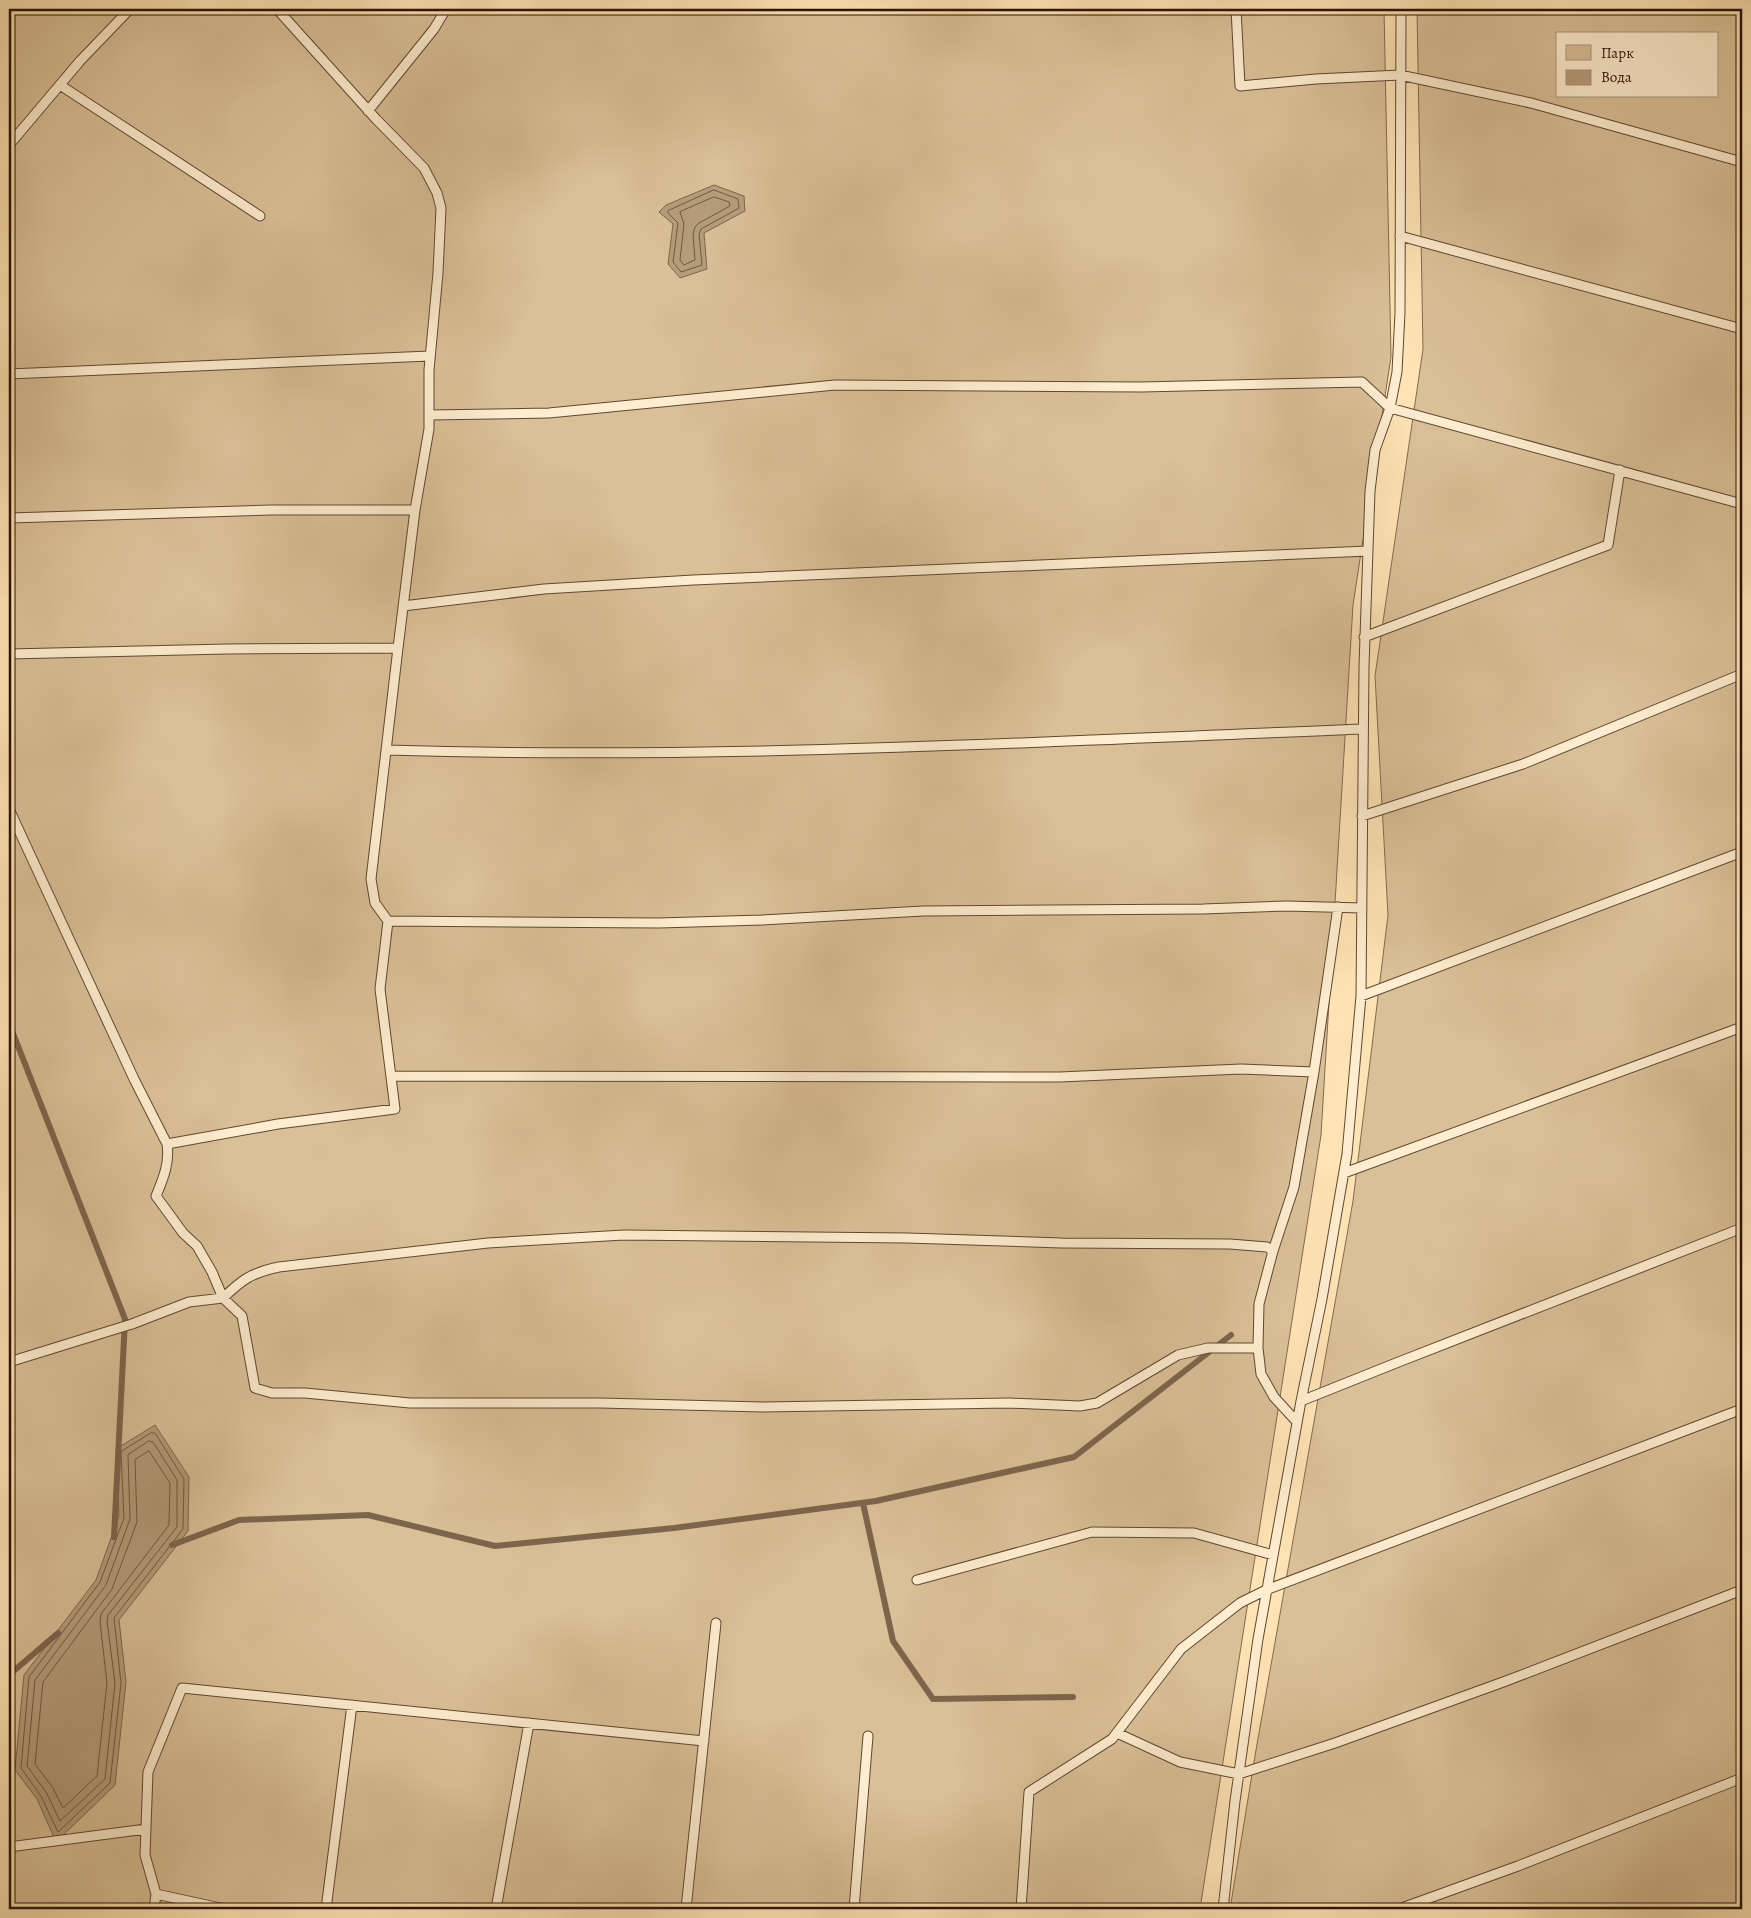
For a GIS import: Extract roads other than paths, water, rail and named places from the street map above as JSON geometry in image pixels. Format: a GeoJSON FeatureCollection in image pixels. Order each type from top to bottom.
{"type":"FeatureCollection","features":[{"type":"Feature","properties":{"kind":"lane"},"geometry":{"type":"LineString","coordinates":[[9,145],[60,85],[130,9]]}},
{"type":"Feature","properties":{"kind":"lane"},"geometry":{"type":"LineString","coordinates":[[167,1144],[278,1124],[395,1110],[380,989],[388,921],[375,903],[371,879],[415,510],[429,429],[430,356],[438,273],[441,208],[437,193],[424,168],[368,111],[277,9]]}},
{"type":"Feature","properties":{"kind":"lane"},"geometry":{"type":"LineString","coordinates":[[1236,9],[1240,86],[1316,79],[1400,75],[1531,103],[1742,162]]}},
{"type":"Feature","properties":{"kind":"lane"},"geometry":{"type":"LineString","coordinates":[[1223,1909],[1239,1774],[1266,1590],[1322,1299],[1347,1154],[1361,996],[1364,637],[1370,491],[1374,450],[1390,408],[1397,372],[1400,313],[1401,9]]}},
{"type":"Feature","properties":{"kind":"lane"},"geometry":{"type":"LineString","coordinates":[[368,111],[434,29],[443,10]]}},
{"type":"Feature","properties":{"kind":"lane"},"geometry":{"type":"LineString","coordinates":[[60,85],[260,216]]}},
{"type":"Feature","properties":{"kind":"lane"},"geometry":{"type":"LineString","coordinates":[[1400,236],[1742,329]]}},
{"type":"Feature","properties":{"kind":"lane"},"geometry":{"type":"LineString","coordinates":[[9,374],[430,356]]}},
{"type":"Feature","properties":{"kind":"lane"},"geometry":{"type":"LineString","coordinates":[[429,415],[549,413],[835,385],[1141,387],[1362,382],[1390,408],[1742,504]]}},
{"type":"Feature","properties":{"kind":"lane"},"geometry":{"type":"LineString","coordinates":[[1364,637],[1608,546],[1620,470]]}},
{"type":"Feature","properties":{"kind":"lane"},"geometry":{"type":"LineString","coordinates":[[9,518],[271,510],[415,510]]}},
{"type":"Feature","properties":{"kind":"lane"},"geometry":{"type":"LineString","coordinates":[[403,606],[544,589],[694,580],[1368,551]]}},
{"type":"Feature","properties":{"kind":"lane"},"geometry":{"type":"LineString","coordinates":[[9,654],[218,649],[398,648]]}},
{"type":"Feature","properties":{"kind":"lane"},"geometry":{"type":"LineString","coordinates":[[1362,816],[1523,764],[1742,674]]}},
{"type":"Feature","properties":{"kind":"lane"},"geometry":{"type":"LineString","coordinates":[[386,750],[508,754],[780,751],[1095,741],[1363,729]]}},
{"type":"Feature","properties":{"kind":"lane"},"geometry":{"type":"LineString","coordinates":[[9,809],[134,1079],[167,1144],[169,1156],[165,1175],[156,1196],[183,1233],[197,1246],[212,1272],[223,1298],[242,1316],[254,1388],[272,1393],[305,1393],[410,1403],[600,1403],[763,1407],[1009,1403],[1080,1406],[1097,1403],[1178,1355],[1208,1348],[1258,1348]]}},
{"type":"Feature","properties":{"kind":"lane"},"geometry":{"type":"LineString","coordinates":[[1361,996],[1742,852]]}},
{"type":"Feature","properties":{"kind":"lane"},"geometry":{"type":"LineString","coordinates":[[388,921],[659,923],[762,920],[923,911],[1203,909],[1287,906],[1362,908]]}},
{"type":"Feature","properties":{"kind":"lane"},"geometry":{"type":"LineString","coordinates":[[1297,1422],[1274,1397],[1262,1374],[1258,1348],[1259,1304],[1273,1251],[1294,1187],[1314,1072],[1338,907]]}},
{"type":"Feature","properties":{"kind":"lane"},"geometry":{"type":"LineString","coordinates":[[1344,1173],[1742,1028]]}},
{"type":"Feature","properties":{"kind":"lane"},"geometry":{"type":"LineString","coordinates":[[391,1076],[1041,1078],[1240,1069],[1314,1072]]}},
{"type":"Feature","properties":{"kind":"lane"},"geometry":{"type":"LineString","coordinates":[[1301,1402],[1742,1228]]}},
{"type":"Feature","properties":{"kind":"lane"},"geometry":{"type":"LineString","coordinates":[[9,1362],[132,1324],[189,1302],[223,1298],[242,1280],[259,1272],[280,1267],[488,1243],[624,1235],[1230,1244],[1267,1247],[1273,1251]]}},
{"type":"Feature","properties":{"kind":"lane"},"geometry":{"type":"LineString","coordinates":[[1022,1909],[1029,1792],[1112,1739],[1181,1649],[1240,1603],[1266,1590],[1742,1410]]}},
{"type":"Feature","properties":{"kind":"lane"},"geometry":{"type":"LineString","coordinates":[[916,1580],[1092,1532],[1194,1533],[1273,1555]]}},
{"type":"Feature","properties":{"kind":"lane"},"geometry":{"type":"LineString","coordinates":[[1117,1732],[1180,1762],[1239,1774],[1336,1743],[1506,1681],[1742,1590]]}},
{"type":"Feature","properties":{"kind":"lane"},"geometry":{"type":"LineString","coordinates":[[686,1909],[716,1623]]}},
{"type":"Feature","properties":{"kind":"lane"},"geometry":{"type":"LineString","coordinates":[[154,1909],[156,1894],[145,1855],[148,1772],[182,1688],[704,1742]]}},
{"type":"Feature","properties":{"kind":"lane"},"geometry":{"type":"LineString","coordinates":[[326,1909],[352,1705]]}},
{"type":"Feature","properties":{"kind":"lane"},"geometry":{"type":"LineString","coordinates":[[496,1909],[529,1723]]}},
{"type":"Feature","properties":{"kind":"lane"},"geometry":{"type":"LineString","coordinates":[[854,1909],[868,1736]]}},
{"type":"Feature","properties":{"kind":"lane"},"geometry":{"type":"LineString","coordinates":[[1399,1909],[1518,1866],[1742,1778]]}},
{"type":"Feature","properties":{"kind":"lane"},"geometry":{"type":"LineString","coordinates":[[9,1847],[146,1829]]}},
{"type":"Feature","properties":{"kind":"lane"},"geometry":{"type":"LineString","coordinates":[[156,1894],[225,1909]]}},
{"type":"Feature","properties":{"kind":"water"},"geometry":{"type":"Polygon","coordinates":[[[714,185],[744,196],[745,211],[704,233],[707,269],[680,278],[668,264],[673,224],[659,212],[666,205],[714,185]]]}},
{"type":"Feature","properties":{"kind":"water"},"geometry":{"type":"Polygon","coordinates":[[[155,1425],[189,1477],[188,1531],[119,1620],[126,1682],[115,1785],[56,1842],[37,1799],[15,1770],[24,1675],[96,1580],[119,1516],[116,1449],[155,1425]]]}},
{"type":"Feature","properties":{"kind":"waterway"},"geometry":{"type":"LineString","coordinates":[[9,1023],[125,1319],[114,1537]]}},
{"type":"Feature","properties":{"kind":"waterway"},"geometry":{"type":"LineString","coordinates":[[172,1545],[239,1520],[368,1515],[495,1546],[674,1528],[876,1501],[1074,1457],[1231,1335]]}},
{"type":"Feature","properties":{"kind":"waterway"},"geometry":{"type":"LineString","coordinates":[[863,1503],[893,1641],[933,1699],[1073,1697]]}},
{"type":"Feature","properties":{"kind":"waterway"},"geometry":{"type":"LineString","coordinates":[[9,1675],[58,1633]]}}]}
